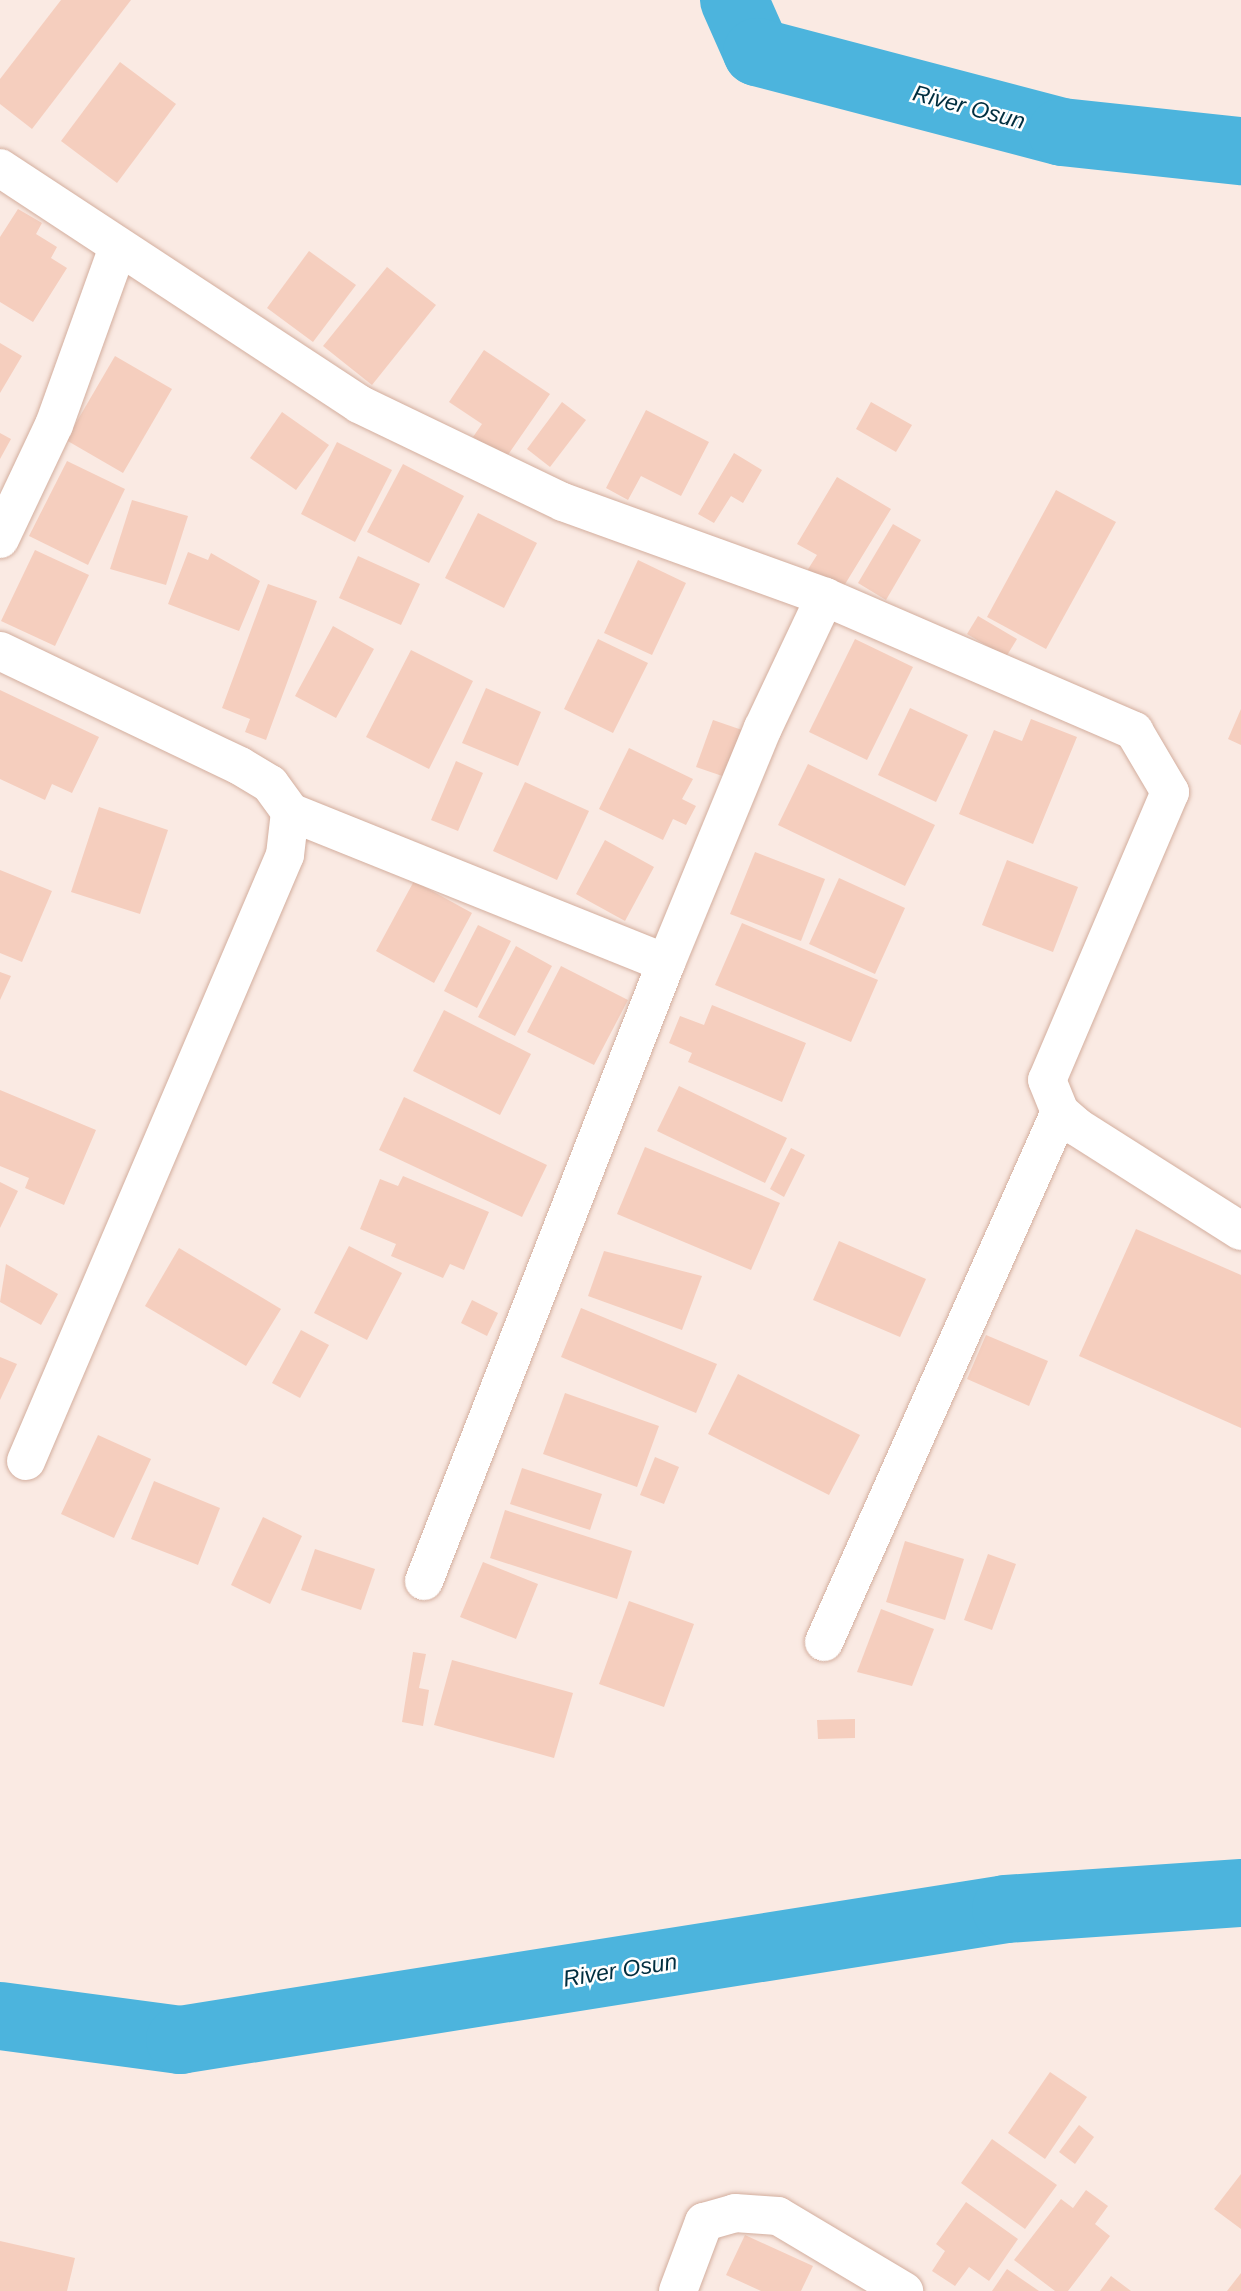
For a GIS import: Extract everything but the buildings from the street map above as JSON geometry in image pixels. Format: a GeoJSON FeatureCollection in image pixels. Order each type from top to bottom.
{"type":"FeatureCollection","features":[{"type":"Feature","properties":{"kind":"street"},"geometry":{"type":"LineString","coordinates":[[0,168],[359,404],[563,502],[825,597],[1134,732],[1161,769],[1171,792],[1047,1080],[1060,1112],[1241,1231]]}},
{"type":"Feature","properties":{"kind":"street"},"geometry":{"type":"LineString","coordinates":[[0,539],[54,425],[118,247]]}},
{"type":"Feature","properties":{"kind":"street"},"geometry":{"type":"LineString","coordinates":[[424,1581],[666,963],[762,728],[825,597]]}},
{"type":"Feature","properties":{"kind":"street"},"geometry":{"type":"LineString","coordinates":[[0,651],[217,753],[270,784],[290,812],[666,963]]}},
{"type":"Feature","properties":{"kind":"street"},"geometry":{"type":"LineString","coordinates":[[26,1461],[285,855],[290,812]]}},
{"type":"Feature","properties":{"kind":"street"},"geometry":{"type":"LineString","coordinates":[[824,1642],[1060,1112]]}},
{"type":"Feature","properties":{"kind":"street"},"geometry":{"type":"LineString","coordinates":[[678,2291],[704,2222],[735,2213],[778,2216],[904,2291]]}},
{"type":"Feature","properties":{"kind":"waterway","name":"River Osun"},"geometry":{"type":"LineString","coordinates":[[734,0],[757,52],[1062,132],[1241,151]]}},
{"type":"Feature","properties":{"kind":"waterway","name":"River Osun"},"geometry":{"type":"LineString","coordinates":[[0,2016],[180,2040],[1006,1909],[1241,1893]]}}]}
